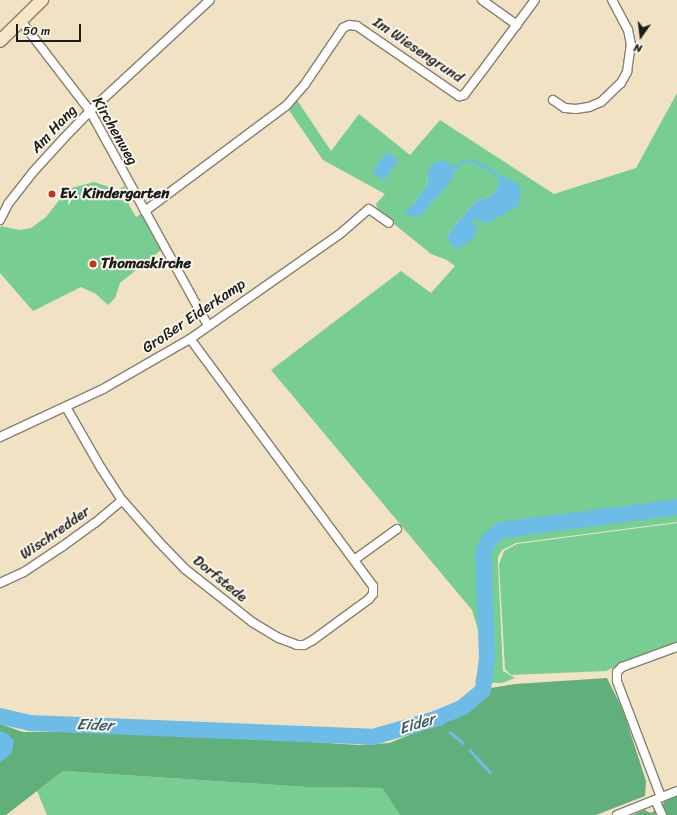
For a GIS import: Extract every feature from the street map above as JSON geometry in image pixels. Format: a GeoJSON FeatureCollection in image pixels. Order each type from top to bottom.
{"type":"FeatureCollection","features":[{"type":"Feature","properties":{"kind":"main road"},"geometry":{"type":"LineString","coordinates":[[0,41],[42,0]]}},
{"type":"Feature","properties":{"kind":"street","name":"Am Hang"},"geometry":{"type":"LineString","coordinates":[[0,220],[8,204],[33,172],[90,111],[210,0]]}},
{"type":"Feature","properties":{"kind":"street"},"geometry":{"type":"LineString","coordinates":[[482,0],[518,25]]}},
{"type":"Feature","properties":{"kind":"street","name":"Im Wiesengrund"},"geometry":{"type":"LineString","coordinates":[[145,211],[286,106],[305,84],[343,28],[349,25],[357,26],[459,96],[464,95],[518,25],[535,0]]}},
{"type":"Feature","properties":{"kind":"street"},"geometry":{"type":"LineString","coordinates":[[553,100],[565,108],[576,109],[588,107],[612,94],[621,83],[627,72],[631,46],[628,30],[612,0]]}},
{"type":"Feature","properties":{"kind":"street","name":"Kirchenweg"},"geometry":{"type":"LineString","coordinates":[[21,21],[90,111],[208,326]]}},
{"type":"Feature","properties":{"kind":"street","name":"Großer Eiderkamp"},"geometry":{"type":"LineString","coordinates":[[0,437],[66,407],[150,363],[190,339],[340,234],[370,208],[389,223]]}},
{"type":"Feature","properties":{"kind":"street","name":"Dorfstede"},"geometry":{"type":"LineString","coordinates":[[66,407],[101,468],[122,500],[159,542],[192,574],[252,622],[279,638],[297,645],[304,645],[342,620],[373,594],[373,586],[190,339]]}},
{"type":"Feature","properties":{"kind":"street","name":"Wischredder"},"geometry":{"type":"LineString","coordinates":[[0,583],[24,572],[64,546],[95,524],[122,500]]}},
{"type":"Feature","properties":{"kind":"street"},"geometry":{"type":"LineString","coordinates":[[354,560],[397,529]]}},
{"type":"Feature","properties":{"kind":"street"},"geometry":{"type":"LineString","coordinates":[[662,815],[658,799],[617,681],[617,672],[622,667],[677,647]]}},
{"type":"Feature","properties":{"kind":"street"},"geometry":{"type":"LineString","coordinates":[[617,815],[677,791]]}},
{"type":"Feature","properties":{"kind":"green space"},"geometry":{"type":"Polygon","coordinates":[[[677,93],[677,522],[516,543],[502,550],[498,557],[498,564],[503,671],[515,678],[502,683],[475,682],[484,650],[472,610],[271,370],[401,271],[431,293],[455,266],[447,260],[431,254],[378,211],[376,204],[385,194],[323,160],[286,106],[295,97],[331,151],[359,114],[410,155],[440,120],[554,194],[636,168],[677,93]],[[427,172],[428,184],[412,206],[451,181],[427,172]],[[500,184],[490,197],[476,201],[451,230],[447,239],[475,219],[500,184]]]}},
{"type":"Feature","properties":{"kind":"green space"},"geometry":{"type":"Polygon","coordinates":[[[94,182],[118,190],[124,186],[129,195],[125,198],[136,217],[142,213],[161,250],[120,283],[115,298],[108,305],[96,294],[81,287],[33,311],[0,273],[0,228],[1,226],[19,230],[31,228],[46,217],[68,189],[94,182]]]}},
{"type":"Feature","properties":{"kind":"green space"},"geometry":{"type":"Polygon","coordinates":[[[677,523],[677,643],[624,662],[606,671],[511,675],[505,669],[499,564],[504,551],[517,544],[677,523]]]}},
{"type":"Feature","properties":{"kind":"green space"},"geometry":{"type":"Polygon","coordinates":[[[607,678],[623,710],[646,781],[645,796],[596,815],[400,815],[382,788],[307,787],[63,771],[6,815],[0,815],[0,724],[23,732],[223,737],[360,745],[389,743],[465,713],[481,702],[491,688],[515,684],[607,678]]]}},
{"type":"Feature","properties":{"kind":"green space"},"geometry":{"type":"Polygon","coordinates":[[[63,771],[307,787],[382,788],[400,815],[47,815],[37,791],[63,771]]]}},
{"type":"Feature","properties":{"kind":"green space"},"geometry":{"type":"Polygon","coordinates":[[[677,796],[677,815],[633,815],[644,810],[651,813],[661,807],[665,801],[677,796]]]}},
{"type":"Feature","properties":{"kind":"water"},"geometry":{"type":"Polygon","coordinates":[[[387,152],[398,160],[384,180],[372,172],[387,152]]]}},
{"type":"Feature","properties":{"kind":"water"},"geometry":{"type":"Polygon","coordinates":[[[436,161],[446,161],[456,168],[451,181],[422,214],[417,217],[411,216],[404,211],[412,206],[428,184],[427,172],[436,161]]]}},
{"type":"Feature","properties":{"kind":"water"},"geometry":{"type":"Polygon","coordinates":[[[495,173],[516,182],[521,188],[519,205],[487,223],[475,219],[471,222],[477,228],[473,239],[457,249],[447,239],[451,230],[476,201],[490,197],[500,184],[495,173]]]}},
{"type":"Feature","properties":{"kind":"water"},"geometry":{"type":"Polygon","coordinates":[[[0,731],[8,734],[14,741],[12,753],[0,762],[0,731]]]}},
{"type":"Feature","properties":{"kind":"waterway"},"geometry":{"type":"LineString","coordinates":[[456,168],[464,161],[474,161],[495,173]]}},
{"type":"Feature","properties":{"kind":"waterway","name":"Eider"},"geometry":{"type":"LineString","coordinates":[[0,716],[30,723],[373,737],[435,719],[463,707],[483,690],[487,656],[483,552],[490,539],[501,530],[677,507]]}},
{"type":"Feature","properties":{"kind":"waterway","name":"Eider"},"geometry":{"type":"LineString","coordinates":[[435,719],[441,724]]}},
{"type":"Feature","properties":{"kind":"waterway"},"geometry":{"type":"LineString","coordinates":[[450,732],[463,743]]}},
{"type":"Feature","properties":{"kind":"waterway"},"geometry":{"type":"LineString","coordinates":[[470,750],[490,772]]}},
{"type":"Feature","properties":{"kind":"place","name":"Ev. Kindergarten"},"geometry":{"type":"Point","coordinates":[52,194]}},
{"type":"Feature","properties":{"kind":"place","name":"Thomaskirche"},"geometry":{"type":"Point","coordinates":[93,264]}}]}
